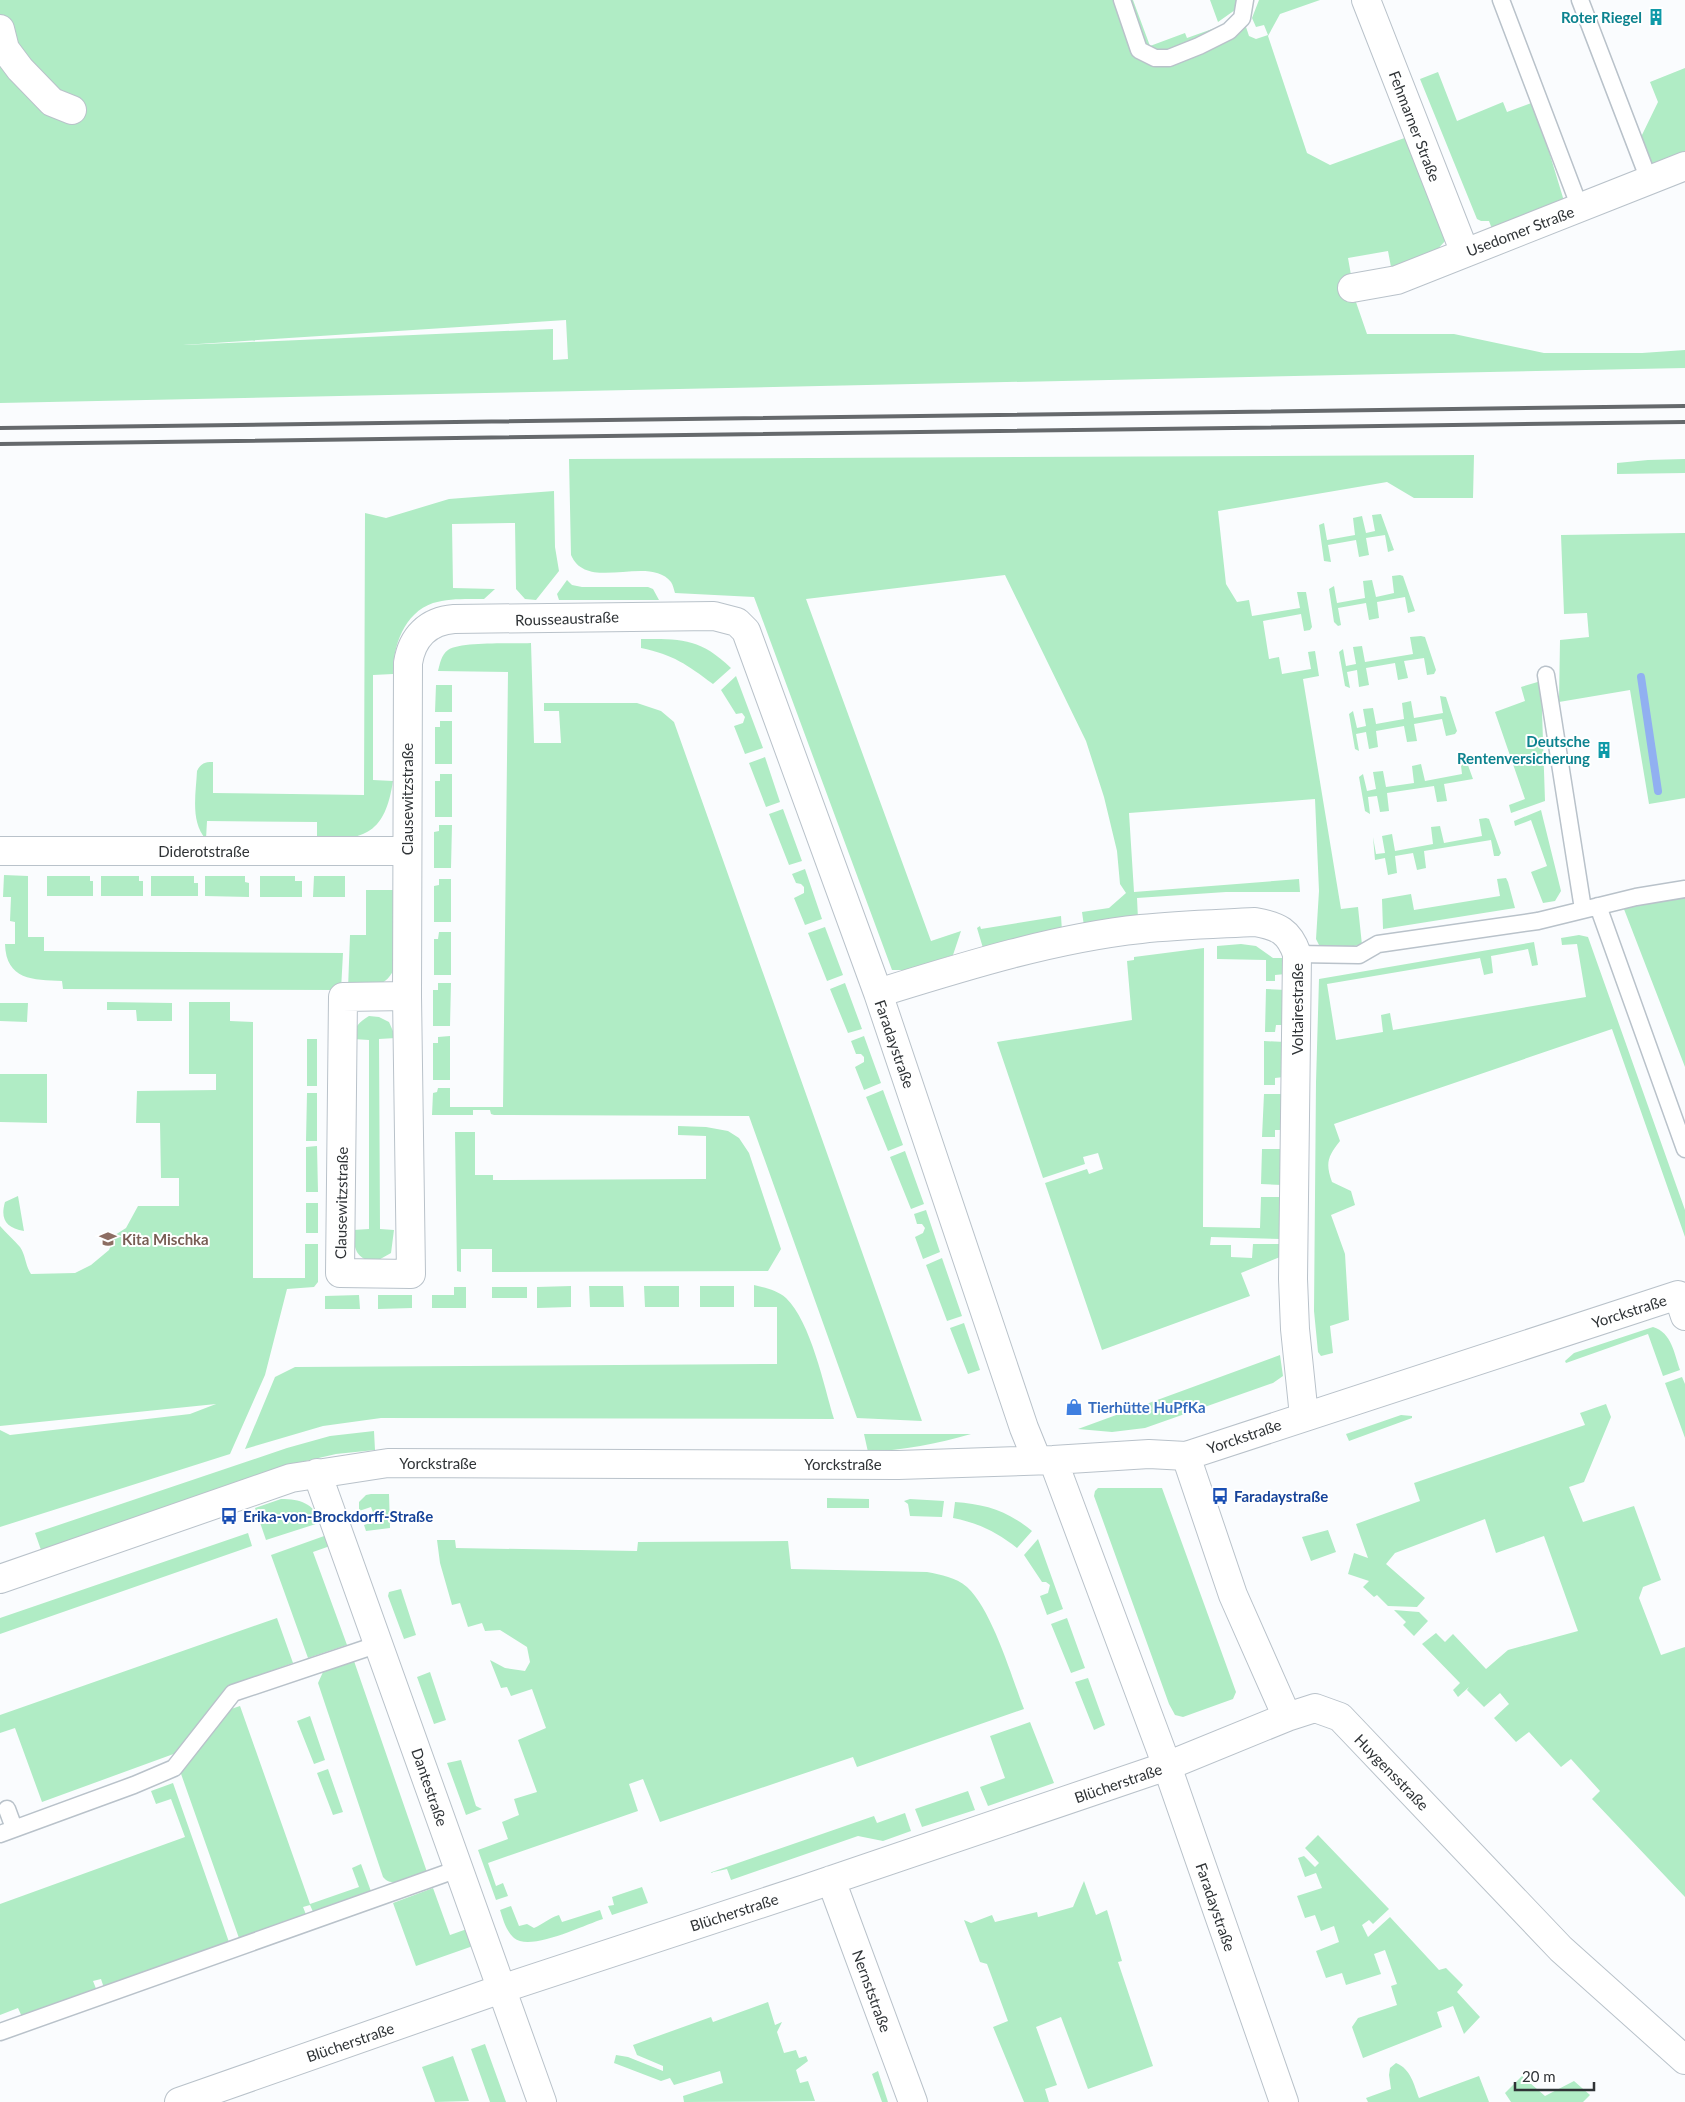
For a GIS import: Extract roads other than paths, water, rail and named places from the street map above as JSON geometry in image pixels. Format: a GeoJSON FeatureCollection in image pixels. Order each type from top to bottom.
{"type":"FeatureCollection","features":[{"type":"Feature","properties":{"kind":"street","name":"Fehmarner Straße"},"geometry":{"type":"LineString","coordinates":[[1366,0],[1465,253]]}},
{"type":"Feature","properties":{"kind":"street"},"geometry":{"type":"LineString","coordinates":[[0,28],[5,49],[21,79],[52,102],[72,110]]}},
{"type":"Feature","properties":{"kind":"street","name":"Usedomer Straße"},"geometry":{"type":"LineString","coordinates":[[1352,288],[1397,280],[1685,166]]}},
{"type":"Feature","properties":{"kind":"street","name":"Rousseaustraße"},"geometry":{"type":"LineString","coordinates":[[408,663],[413,643],[422,632],[433,624],[444,620],[668,615],[714,616],[737,622],[746,631]]}},
{"type":"Feature","properties":{"kind":"street","name":"Faradaystraße"},"geometry":{"type":"LineString","coordinates":[[746,631],[878,993],[1024,1428],[1045,1460],[1167,1766],[1284,2102]]}},
{"type":"Feature","properties":{"kind":"street","name":"Clausewitzstraße"},"geometry":{"type":"LineString","coordinates":[[407,996],[343,997],[340,1274],[411,1274],[407,996],[408,663]]}},
{"type":"Feature","properties":{"kind":"street","name":"Diderotstraße"},"geometry":{"type":"LineString","coordinates":[[0,851],[407,851]]}},
{"type":"Feature","properties":{"kind":"street","name":"Voltairestraße"},"geometry":{"type":"LineString","coordinates":[[878,993],[978,962],[1075,940],[1140,929],[1255,922],[1272,925],[1288,935],[1297,954],[1292,1279],[1304,1416]]}},
{"type":"Feature","properties":{"kind":"street","name":"Yorckstraße"},"geometry":{"type":"LineString","coordinates":[[0,1579],[291,1478],[388,1463],[898,1464],[1045,1460],[1149,1454],[1186,1456],[1304,1416],[1683,1301]]}},
{"type":"Feature","properties":{"kind":"street"},"geometry":{"type":"LineString","coordinates":[[1186,1456],[1233,1595],[1287,1717]]}},
{"type":"Feature","properties":{"kind":"street","name":"Dantestraße"},"geometry":{"type":"LineString","coordinates":[[317,1473],[542,2102]]}},
{"type":"Feature","properties":{"kind":"street","name":"Huygensstraße"},"geometry":{"type":"LineString","coordinates":[[1287,1717],[1315,1708],[1340,1717],[1561,1948],[1685,2060]]}},
{"type":"Feature","properties":{"kind":"street","name":"Blücherstraße"},"geometry":{"type":"LineString","coordinates":[[179,2102],[501,1989],[1167,1766],[1287,1717]]}},
{"type":"Feature","properties":{"kind":"street","name":"Nernststraße"},"geometry":{"type":"LineString","coordinates":[[831,1880],[913,2102]]}},
{"type":"Feature","properties":{"kind":"lane"},"geometry":{"type":"LineString","coordinates":[[1122,0],[1139,50],[1155,58],[1170,58],[1229,31],[1242,18],[1245,0]]}},
{"type":"Feature","properties":{"kind":"lane"},"geometry":{"type":"LineString","coordinates":[[1501,0],[1580,208]]}},
{"type":"Feature","properties":{"kind":"lane"},"geometry":{"type":"LineString","coordinates":[[1580,0],[1649,180]]}},
{"type":"Feature","properties":{"kind":"lane"},"geometry":{"type":"LineString","coordinates":[[1546,676],[1591,908],[1685,1149]]}},
{"type":"Feature","properties":{"kind":"lane"},"geometry":{"type":"LineString","coordinates":[[1297,954],[1359,955],[1378,944],[1538,921],[1636,897],[1685,889]]}},
{"type":"Feature","properties":{"kind":"lane"},"geometry":{"type":"LineString","coordinates":[[8,1809],[7,1831],[134,1785],[174,1768],[233,1693],[379,1644]]}},
{"type":"Feature","properties":{"kind":"lane"},"geometry":{"type":"LineString","coordinates":[[0,2032],[458,1869]]}},
{"type":"Feature","properties":{"kind":"waterway"},"geometry":{"type":"LineString","coordinates":[[1641,677],[1658,791]]}},
{"type":"Feature","properties":{"kind":"railway"},"geometry":{"type":"LineString","coordinates":[[0,428],[1685,406]]}},
{"type":"Feature","properties":{"kind":"railway"},"geometry":{"type":"LineString","coordinates":[[0,444],[1685,422]]}},
{"type":"Feature","properties":{"kind":"place","name":"Roter Riegel"},"geometry":{"type":"Point","coordinates":[1656,17]}},
{"type":"Feature","properties":{"kind":"place","name":"Deutsche Rentenversicherung"},"geometry":{"type":"Point","coordinates":[1604,750]}},
{"type":"Feature","properties":{"kind":"place","name":"Kita Mischka"},"geometry":{"type":"Point","coordinates":[108,1239]}},
{"type":"Feature","properties":{"kind":"place","name":"Tierhütte HuPfKa"},"geometry":{"type":"Point","coordinates":[1074,1407]}},
{"type":"Feature","properties":{"kind":"place","name":"Faradaystraße"},"geometry":{"type":"Point","coordinates":[1220,1496]}},
{"type":"Feature","properties":{"kind":"place","name":"Erika-von-Brockdorff-Straße"},"geometry":{"type":"Point","coordinates":[229,1516]}}]}
